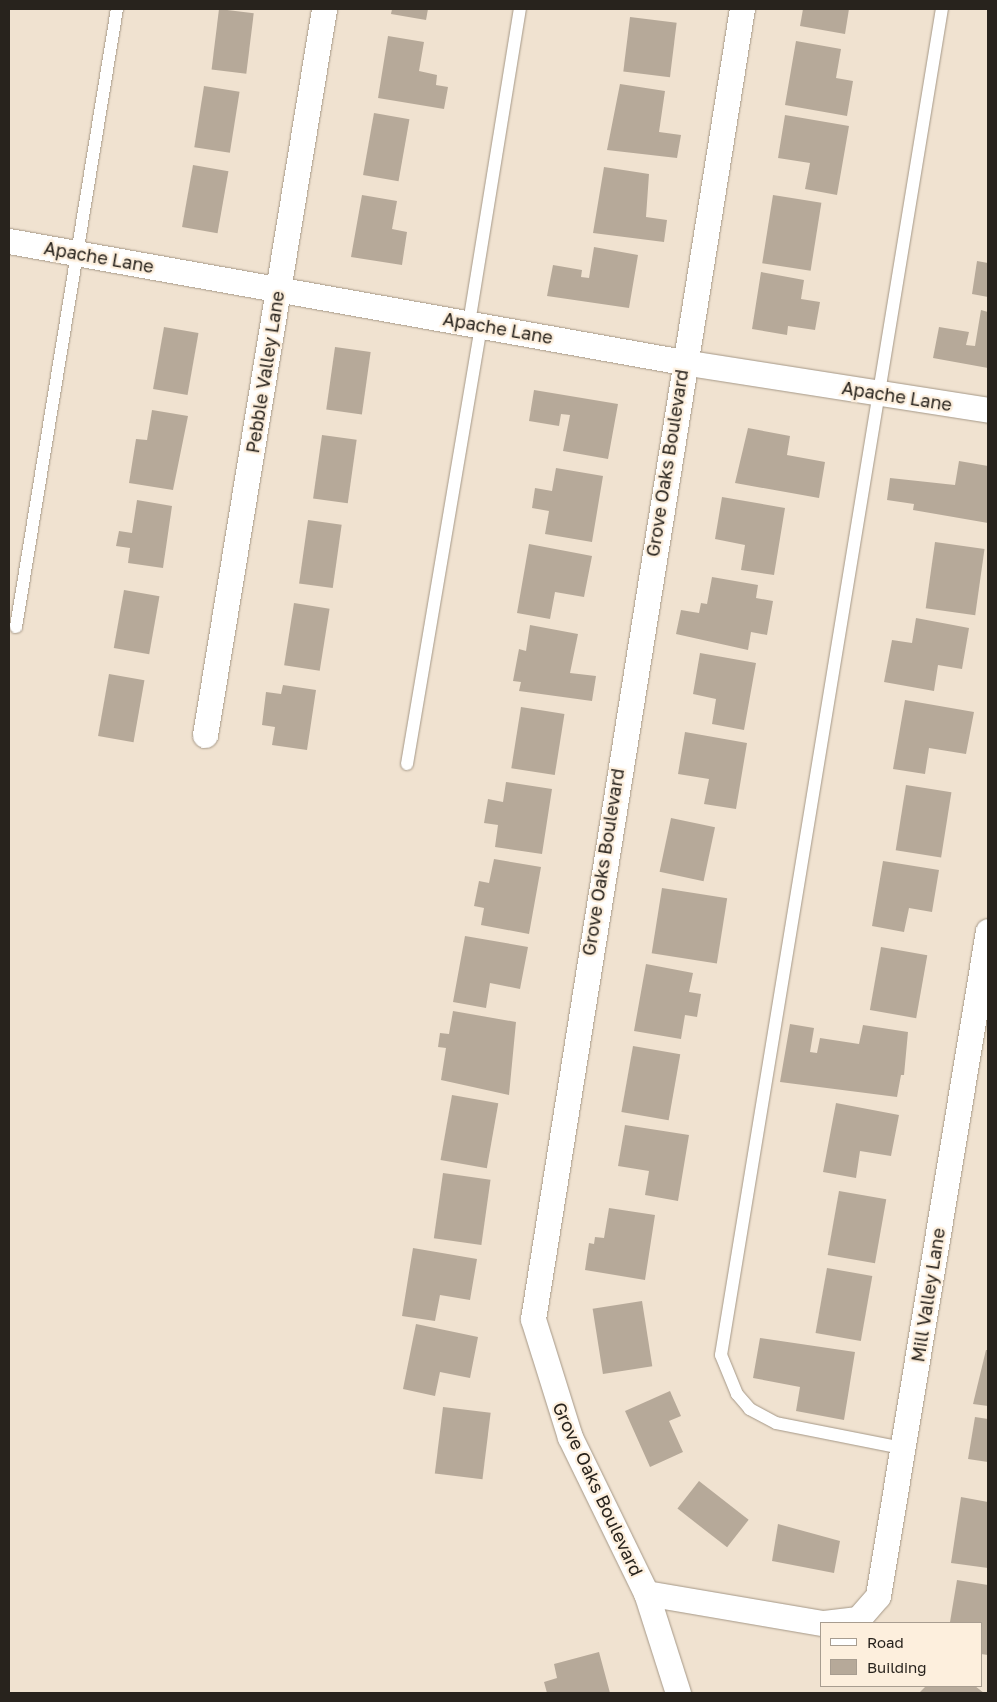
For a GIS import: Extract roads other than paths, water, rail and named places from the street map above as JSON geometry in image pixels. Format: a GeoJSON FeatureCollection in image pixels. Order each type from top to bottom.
{"type":"FeatureCollection","features":[{"type":"Feature","properties":{"kind":"street","name":"Pebble Valley Lane"},"geometry":{"type":"LineString","coordinates":[[205,734],[324,9]]}},
{"type":"Feature","properties":{"kind":"street","name":"Grove Oaks Boulevard"},"geometry":{"type":"LineString","coordinates":[[678,1693],[646,1593],[570,1437],[533,1319],[683,362],[742,9]]}},
{"type":"Feature","properties":{"kind":"street","name":"Apache Lane"},"geometry":{"type":"LineString","coordinates":[[9,241],[683,362],[988,410]]}},
{"type":"Feature","properties":{"kind":"street","name":"Mill Valley Lane"},"geometry":{"type":"LineString","coordinates":[[832,1622],[858,1619],[878,1596],[988,931]]}},
{"type":"Feature","properties":{"kind":"street","name":"Mill Valley Lane"},"geometry":{"type":"LineString","coordinates":[[646,1593],[820,1622]]}},
{"type":"Feature","properties":{"kind":"lane"},"geometry":{"type":"LineString","coordinates":[[16,627],[117,9]]}},
{"type":"Feature","properties":{"kind":"lane"},"geometry":{"type":"LineString","coordinates":[[407,764],[475,324],[520,9]]}},
{"type":"Feature","properties":{"kind":"lane"},"geometry":{"type":"LineString","coordinates":[[902,1448],[776,1423],[750,1409],[737,1394],[721,1355],[942,9]]}}]}
